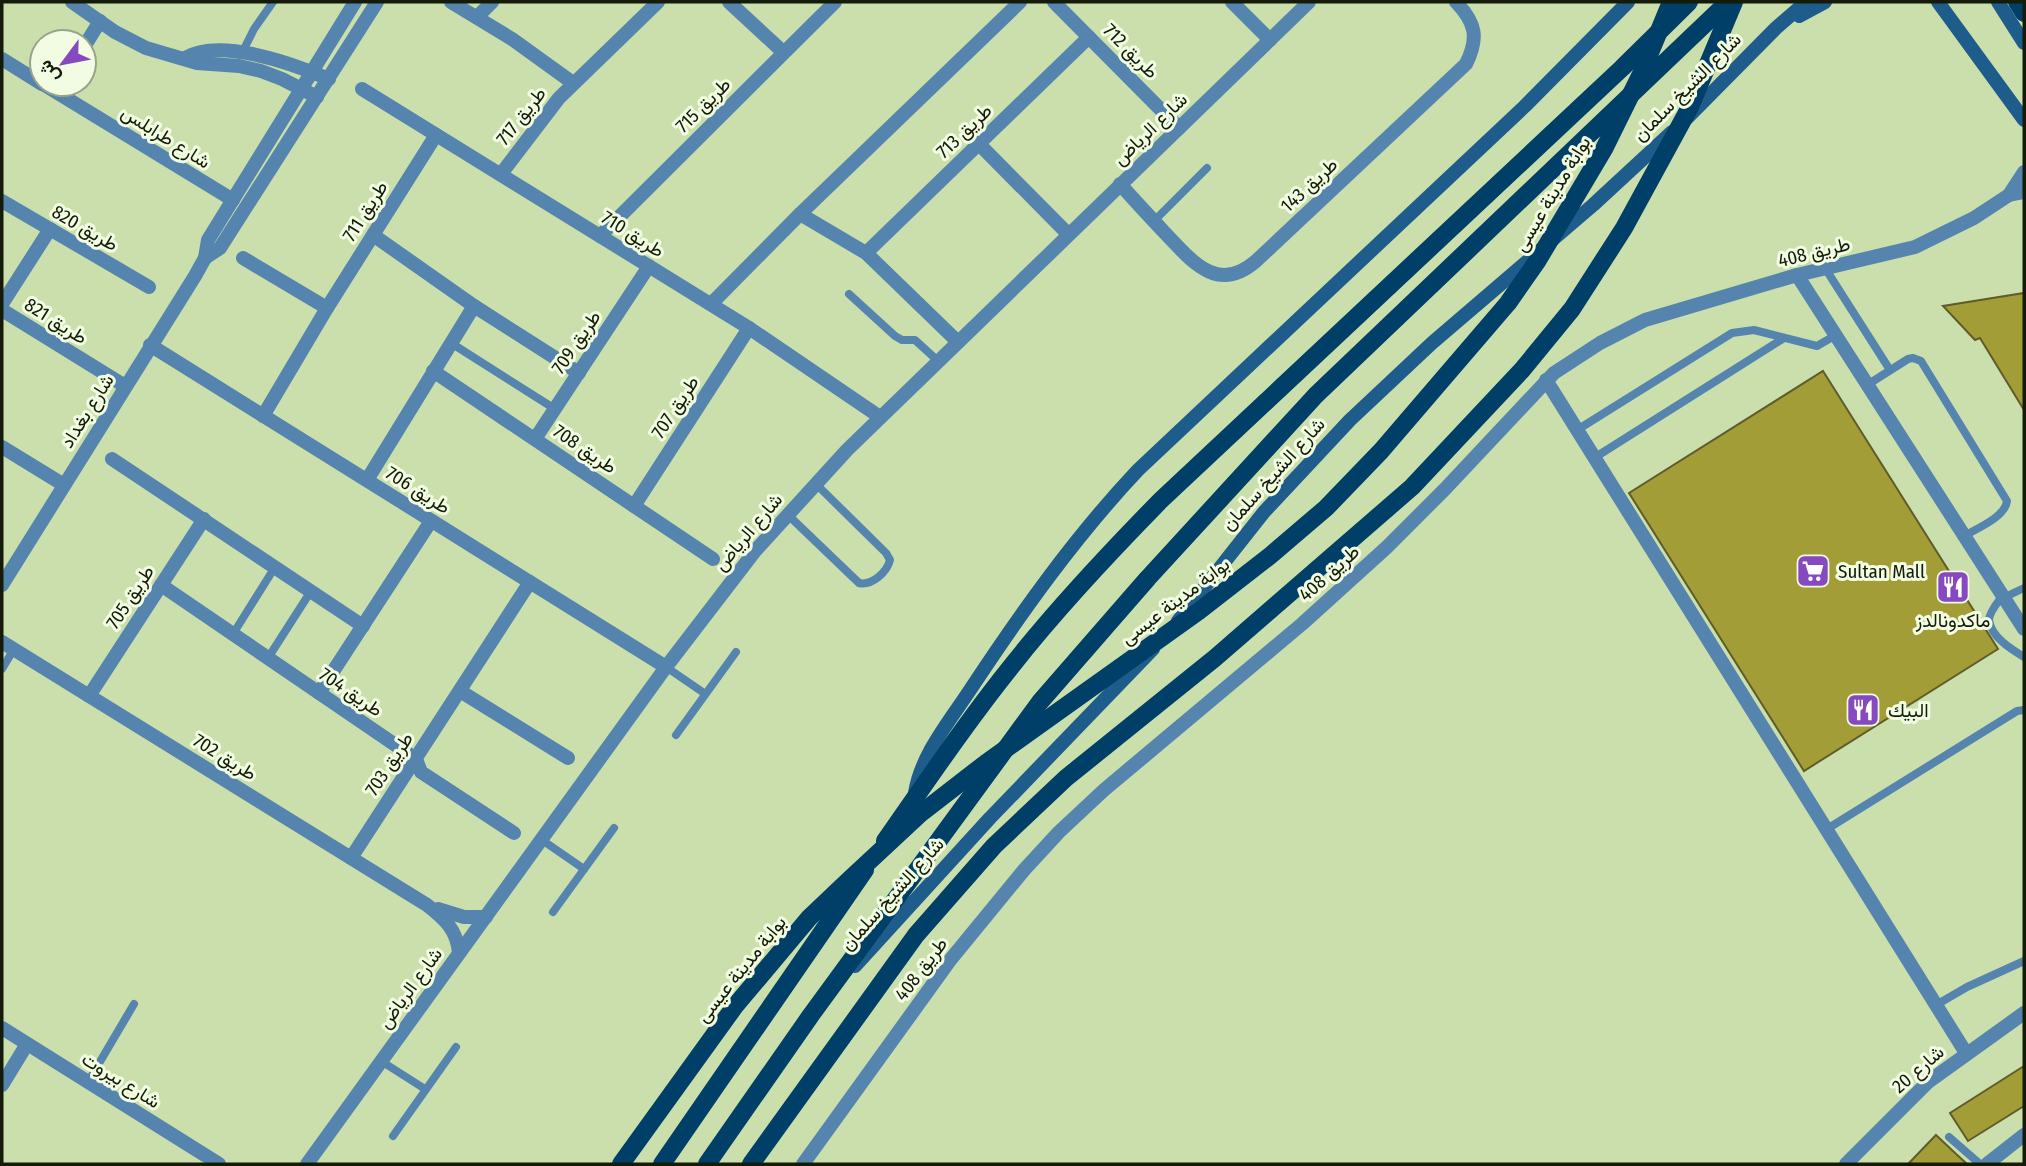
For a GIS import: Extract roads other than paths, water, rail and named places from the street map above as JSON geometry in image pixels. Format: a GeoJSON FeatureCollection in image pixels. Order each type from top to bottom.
{"type":"FeatureCollection","features":[{"type":"Feature","properties":{"kind":"main road","name":"شارع الشيخ سلمان"},"geometry":{"type":"LineString","coordinates":[[914,799],[919,776],[928,755],[960,705],[1040,586],[1108,502],[1138,470],[1525,106],[1628,2]]}},
{"type":"Feature","properties":{"kind":"main road","name":"بوابة مدينة عيسى"},"geometry":{"type":"LineString","coordinates":[[621,1164],[735,1006],[809,918],[849,880],[920,814],[964,780],[1189,619],[1271,555],[1326,508],[1381,452],[1508,303],[1538,260],[1604,149],[1642,72],[1671,2]]}},
{"type":"Feature","properties":{"kind":"main road","name":"شارع الشيخ سلمان"},"geometry":{"type":"LineString","coordinates":[[662,1164],[914,799],[1013,663],[1117,545],[1161,500],[1689,2]]}},
{"type":"Feature","properties":{"kind":"main road","name":"شارع الشيخ سلمان"},"geometry":{"type":"LineString","coordinates":[[707,1164],[811,1015],[1040,702],[1148,578],[1316,394],[1728,2]]}},
{"type":"Feature","properties":{"kind":"main road"},"geometry":{"type":"LineString","coordinates":[[751,1164],[916,935],[994,846],[1066,778],[1215,658],[1412,487],[1522,370],[1572,309],[1624,228],[1690,107],[1734,2]]}},
{"type":"Feature","properties":{"kind":"main road","name":"شارع الشيخ سلمان"},"geometry":{"type":"LineString","coordinates":[[811,1015],[990,818],[1152,651],[1200,595],[1264,512],[1311,460],[1432,343],[1646,157],[1776,28],[1806,2]]}},
{"type":"Feature","properties":{"kind":"main road"},"geometry":{"type":"LineString","coordinates":[[1776,28],[1825,2]]}},
{"type":"Feature","properties":{"kind":"main road"},"geometry":{"type":"LineString","coordinates":[[1938,2],[2024,120]]}},
{"type":"Feature","properties":{"kind":"main road"},"geometry":{"type":"LineString","coordinates":[[1998,2],[2024,43]]}},
{"type":"Feature","properties":{"kind":"main road"},"geometry":{"type":"LineString","coordinates":[[2017,2],[2024,13]]}},
{"type":"Feature","properties":{"kind":"street"},"geometry":{"type":"LineString","coordinates":[[72,2],[146,48],[197,63],[230,65],[261,71],[317,97]]}},
{"type":"Feature","properties":{"kind":"street","name":"شارع بغداد"},"geometry":{"type":"LineString","coordinates":[[205,258],[208,240],[355,2]]}},
{"type":"Feature","properties":{"kind":"street","name":"شارع بغداد"},"geometry":{"type":"LineString","coordinates":[[2,585],[205,258],[219,248],[377,2]]}},
{"type":"Feature","properties":{"kind":"street","name":"طريق 717"},"geometry":{"type":"LineString","coordinates":[[451,2],[573,83]]}},
{"type":"Feature","properties":{"kind":"street"},"geometry":{"type":"LineString","coordinates":[[477,17],[492,2]]}},
{"type":"Feature","properties":{"kind":"street","name":"طريق 717"},"geometry":{"type":"LineString","coordinates":[[501,174],[545,115],[573,83],[658,2]]}},
{"type":"Feature","properties":{"kind":"street"},"geometry":{"type":"LineString","coordinates":[[729,2],[783,52]]}},
{"type":"Feature","properties":{"kind":"street","name":"طريق 715"},"geometry":{"type":"LineString","coordinates":[[600,236],[835,2]]}},
{"type":"Feature","properties":{"kind":"street"},"geometry":{"type":"LineString","coordinates":[[710,304],[1020,2]]}},
{"type":"Feature","properties":{"kind":"street","name":"طريق 712"},"geometry":{"type":"LineString","coordinates":[[1054,2],[1179,128]]}},
{"type":"Feature","properties":{"kind":"street"},"geometry":{"type":"LineString","coordinates":[[1232,2],[1270,40]]}},
{"type":"Feature","properties":{"kind":"street","name":"شارع الرياض"},"geometry":{"type":"LineString","coordinates":[[307,1164],[666,667],[787,514],[880,417],[1310,2]]}},
{"type":"Feature","properties":{"kind":"street","name":"طريق 143"},"geometry":{"type":"LineString","coordinates":[[1120,184],[1195,264],[1208,272],[1224,275],[1249,267],[1466,64],[1475,45],[1473,26],[1456,2]]}},
{"type":"Feature","properties":{"kind":"street"},"geometry":{"type":"LineString","coordinates":[[96,28],[100,21]]}},
{"type":"Feature","properties":{"kind":"street","name":"طريق 713"},"geometry":{"type":"LineString","coordinates":[[866,253],[1089,37]]}},
{"type":"Feature","properties":{"kind":"street"},"geometry":{"type":"LineString","coordinates":[[184,58],[203,51],[242,54],[277,61],[328,79]]}},
{"type":"Feature","properties":{"kind":"street","name":"شارع طرابلس"},"geometry":{"type":"LineString","coordinates":[[2,59],[28,75]]}},
{"type":"Feature","properties":{"kind":"street","name":"طريق 710"},"geometry":{"type":"LineString","coordinates":[[362,89],[749,328],[880,417]]}},
{"type":"Feature","properties":{"kind":"street","name":"شارع طرابلس"},"geometry":{"type":"LineString","coordinates":[[74,98],[233,201]]}},
{"type":"Feature","properties":{"kind":"street","name":"طريق 711"},"geometry":{"type":"LineString","coordinates":[[263,416],[327,308],[436,135]]}},
{"type":"Feature","properties":{"kind":"street"},"geometry":{"type":"LineString","coordinates":[[979,144],[1068,234]]}},
{"type":"Feature","properties":{"kind":"street","name":"طريق 408"},"geometry":{"type":"LineString","coordinates":[[2009,195],[2024,172]]}},
{"type":"Feature","properties":{"kind":"street","name":"طريق 408"},"geometry":{"type":"LineString","coordinates":[[803,1164],[951,959],[1059,832],[1104,790],[1302,624],[1387,547],[1546,380],[1600,343],[1645,320],[1797,275],[1915,247],[1964,223],[2009,195],[2024,192]]}},
{"type":"Feature","properties":{"kind":"street","name":"طريق 820"},"geometry":{"type":"LineString","coordinates":[[2,201],[149,287]]}},
{"type":"Feature","properties":{"kind":"street"},"geometry":{"type":"LineString","coordinates":[[800,214],[866,253],[958,342]]}},
{"type":"Feature","properties":{"kind":"street","name":"طريق 821"},"geometry":{"type":"LineString","coordinates":[[2,304],[50,229]]}},
{"type":"Feature","properties":{"kind":"street"},"geometry":{"type":"LineString","coordinates":[[373,235],[474,306],[579,373]]}},
{"type":"Feature","properties":{"kind":"street"},"geometry":{"type":"LineString","coordinates":[[243,258],[327,308]]}},
{"type":"Feature","properties":{"kind":"street","name":"طريق 709"},"geometry":{"type":"LineString","coordinates":[[535,439],[649,266]]}},
{"type":"Feature","properties":{"kind":"street"},"geometry":{"type":"LineString","coordinates":[[1797,275],[2024,629]]}},
{"type":"Feature","properties":{"kind":"street"},"geometry":{"type":"LineString","coordinates":[[367,481],[474,306]]}},
{"type":"Feature","properties":{"kind":"street","name":"طريق 821"},"geometry":{"type":"LineString","coordinates":[[2,310],[125,386]]}},
{"type":"Feature","properties":{"kind":"street","name":"طريق 707"},"geometry":{"type":"LineString","coordinates":[[634,506],[749,328]]}},
{"type":"Feature","properties":{"kind":"street","name":"طريق 706"},"geometry":{"type":"LineString","coordinates":[[150,345],[666,667]]}},
{"type":"Feature","properties":{"kind":"street","name":"طريق 708"},"geometry":{"type":"LineString","coordinates":[[433,371],[713,559]]}},
{"type":"Feature","properties":{"kind":"street"},"geometry":{"type":"LineString","coordinates":[[1546,380],[1966,1054]]}},
{"type":"Feature","properties":{"kind":"street"},"geometry":{"type":"LineString","coordinates":[[2,447],[64,485]]}},
{"type":"Feature","properties":{"kind":"street"},"geometry":{"type":"LineString","coordinates":[[112,458],[363,625]]}},
{"type":"Feature","properties":{"kind":"street","name":"طريق 705"},"geometry":{"type":"LineString","coordinates":[[89,696],[204,519]]}},
{"type":"Feature","properties":{"kind":"street"},"geometry":{"type":"LineString","coordinates":[[319,693],[431,520]]}},
{"type":"Feature","properties":{"kind":"street","name":"طريق 703"},"geometry":{"type":"LineString","coordinates":[[351,858],[530,582]]}},
{"type":"Feature","properties":{"kind":"street","name":"طريق 704"},"geometry":{"type":"LineString","coordinates":[[161,585],[416,759],[421,772],[514,833]]}},
{"type":"Feature","properties":{"kind":"street","name":"طريق 702"},"geometry":{"type":"LineString","coordinates":[[8,645],[427,905],[450,925],[459,953]]}},
{"type":"Feature","properties":{"kind":"street"},"geometry":{"type":"LineString","coordinates":[[460,691],[568,758]]}},
{"type":"Feature","properties":{"kind":"street","name":"طريق 702"},"geometry":{"type":"LineString","coordinates":[[427,905],[451,914],[486,917]]}},
{"type":"Feature","properties":{"kind":"street","name":"شارع 20"},"geometry":{"type":"LineString","coordinates":[[1846,1164],[1928,1082],[2024,1013]]}},
{"type":"Feature","properties":{"kind":"street","name":"شارع بيروت"},"geometry":{"type":"LineString","coordinates":[[2,1028],[219,1164]]}},
{"type":"Feature","properties":{"kind":"street"},"geometry":{"type":"LineString","coordinates":[[2,1085],[27,1044]]}},
{"type":"Feature","properties":{"kind":"street"},"geometry":{"type":"LineString","coordinates":[[1987,1164],[2024,1135]]}},
{"type":"Feature","properties":{"kind":"lane"},"geometry":{"type":"LineString","coordinates":[[242,54],[254,29],[273,2]]}},
{"type":"Feature","properties":{"kind":"lane"},"geometry":{"type":"LineString","coordinates":[[1154,221],[1208,168]]}},
{"type":"Feature","properties":{"kind":"lane"},"geometry":{"type":"LineString","coordinates":[[1825,268],[1890,370]]}},
{"type":"Feature","properties":{"kind":"lane"},"geometry":{"type":"LineString","coordinates":[[849,294],[895,336],[902,340],[915,340],[939,361]]}},
{"type":"Feature","properties":{"kind":"lane"},"geometry":{"type":"LineString","coordinates":[[1577,430],[1732,333],[1754,330],[1817,346],[1836,335]]}},
{"type":"Feature","properties":{"kind":"lane"},"geometry":{"type":"LineString","coordinates":[[1594,458],[1784,338]]}},
{"type":"Feature","properties":{"kind":"lane"},"geometry":{"type":"LineString","coordinates":[[451,344],[555,409]]}},
{"type":"Feature","properties":{"kind":"lane"},"geometry":{"type":"LineString","coordinates":[[1867,385],[1908,359],[1922,361],[2006,496],[2005,510],[1964,536]]}},
{"type":"Feature","properties":{"kind":"lane"},"geometry":{"type":"LineString","coordinates":[[787,514],[859,583],[871,582],[887,568],[890,560],[886,553],[815,483]]}},
{"type":"Feature","properties":{"kind":"lane"},"geometry":{"type":"LineString","coordinates":[[233,635],[275,567]]}},
{"type":"Feature","properties":{"kind":"lane"},"geometry":{"type":"LineString","coordinates":[[2024,588],[2004,596],[1990,615],[1989,621],[2000,640],[2024,657]]}},
{"type":"Feature","properties":{"kind":"lane"},"geometry":{"type":"LineString","coordinates":[[268,658],[311,592]]}},
{"type":"Feature","properties":{"kind":"lane"},"geometry":{"type":"LineString","coordinates":[[2,669],[8,645]]}},
{"type":"Feature","properties":{"kind":"lane"},"geometry":{"type":"LineString","coordinates":[[676,734],[736,652]]}},
{"type":"Feature","properties":{"kind":"lane"},"geometry":{"type":"LineString","coordinates":[[666,667],[705,693]]}},
{"type":"Feature","properties":{"kind":"lane"},"geometry":{"type":"LineString","coordinates":[[1827,830],[2017,711],[2024,710]]}},
{"type":"Feature","properties":{"kind":"lane"},"geometry":{"type":"LineString","coordinates":[[553,912],[614,828]]}},
{"type":"Feature","properties":{"kind":"lane"},"geometry":{"type":"LineString","coordinates":[[542,840],[584,869]]}},
{"type":"Feature","properties":{"kind":"lane"},"geometry":{"type":"LineString","coordinates":[[1936,1005],[1967,987],[2024,961]]}},
{"type":"Feature","properties":{"kind":"lane"},"geometry":{"type":"LineString","coordinates":[[88,1082],[134,1004]]}},
{"type":"Feature","properties":{"kind":"lane"},"geometry":{"type":"LineString","coordinates":[[393,1136],[456,1046]]}},
{"type":"Feature","properties":{"kind":"lane"},"geometry":{"type":"LineString","coordinates":[[381,1061],[425,1089]]}},
{"type":"Feature","properties":{"kind":"lane"},"geometry":{"type":"LineString","coordinates":[[1950,1137],[1980,1164]]}},
{"type":"Feature","properties":{"kind":"place","name":"Sultan Mall"},"geometry":{"type":"Point","coordinates":[1813,571]}},
{"type":"Feature","properties":{"kind":"place","name":"ماكدونالدز"},"geometry":{"type":"Point","coordinates":[1953,587]}},
{"type":"Feature","properties":{"kind":"place","name":"البيك"},"geometry":{"type":"Point","coordinates":[1863,710]}}]}
